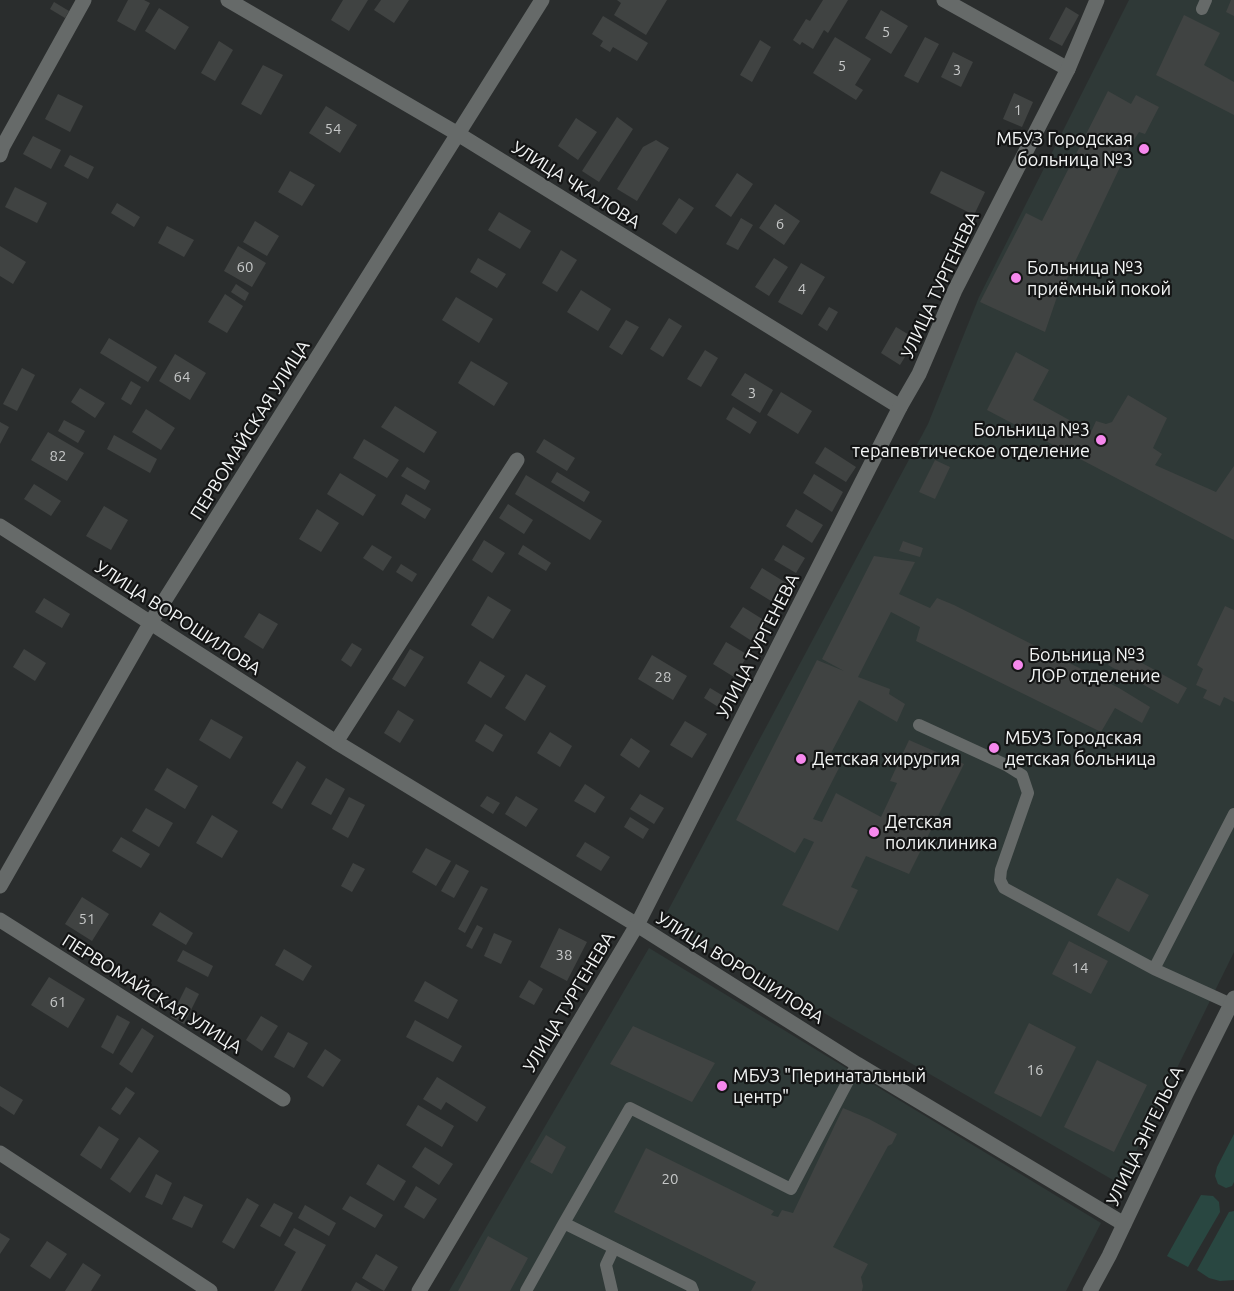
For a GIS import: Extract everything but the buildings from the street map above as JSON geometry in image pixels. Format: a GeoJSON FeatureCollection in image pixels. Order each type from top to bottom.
{"type":"FeatureCollection","features":[{"type":"Feature","properties":{"kind":"street"},"geometry":{"type":"LineString","coordinates":[[0,155],[3,146],[84,0]]}},
{"type":"Feature","properties":{"kind":"street","name":"УЛИЦА ЧКАЛОВА"},"geometry":{"type":"LineString","coordinates":[[228,0],[458,134],[900,407]]}},
{"type":"Feature","properties":{"kind":"street","name":"ПЕРВОМАЙСКАЯ УЛИЦА"},"geometry":{"type":"LineString","coordinates":[[0,886],[151,622],[542,0]]}},
{"type":"Feature","properties":{"kind":"street"},"geometry":{"type":"LineString","coordinates":[[944,0],[1068,70]]}},
{"type":"Feature","properties":{"kind":"street","name":"УЛИЦА ТУРГЕНЕВА"},"geometry":{"type":"LineString","coordinates":[[419,1291],[637,925],[900,407],[919,374],[955,290],[1068,70],[1097,0]]}},
{"type":"Feature","properties":{"kind":"street"},"geometry":{"type":"LineString","coordinates":[[336,742],[517,460]]}},
{"type":"Feature","properties":{"kind":"street","name":"УЛИЦА ВОРОШИЛОВА"},"geometry":{"type":"LineString","coordinates":[[0,526],[336,742],[637,925],[857,1064],[1124,1224]]}},
{"type":"Feature","properties":{"kind":"street","name":"ПЕРВОМАЙСКАЯ УЛИЦА"},"geometry":{"type":"LineString","coordinates":[[0,920],[283,1099]]}},
{"type":"Feature","properties":{"kind":"street","name":"УЛИЦА ЭНГЕЛЬСА"},"geometry":{"type":"LineString","coordinates":[[1090,1291],[1233,1001]]}},
{"type":"Feature","properties":{"kind":"street"},"geometry":{"type":"LineString","coordinates":[[0,1153],[210,1291]]}},
{"type":"Feature","properties":{"kind":"lane"},"geometry":{"type":"LineString","coordinates":[[920,725],[1006,764],[1022,775],[1028,793],[1001,870],[1000,880],[1004,888],[1154,969],[1233,1001]]}},
{"type":"Feature","properties":{"kind":"lane"},"geometry":{"type":"LineString","coordinates":[[1154,969],[1234,814]]}},
{"type":"Feature","properties":{"kind":"lane"},"geometry":{"type":"LineString","coordinates":[[526,1291],[630,1108],[791,1189],[857,1064]]}},
{"type":"Feature","properties":{"kind":"lane"},"geometry":{"type":"LineString","coordinates":[[564,1223],[692,1286],[693,1291]]}},
{"type":"Feature","properties":{"kind":"lane"},"geometry":{"type":"LineString","coordinates":[[612,1291],[606,1265],[614,1248]]}},
{"type":"Feature","properties":{"kind":"shaded area","name":"МБУЗ Городская детская больница"},"geometry":{"type":"Polygon","coordinates":[[[1129,0],[1234,0],[1234,952],[1120,1184],[663,920],[928,424],[979,297],[1129,0]]]}},
{"type":"Feature","properties":{"kind":"shaded area","name":"МБУЗ \"Перинатальный центр\""},"geometry":{"type":"Polygon","coordinates":[[[649,948],[1101,1223],[1066,1291],[449,1291],[649,948]]]}},
{"type":"Feature","properties":{"kind":"green space"},"geometry":{"type":"Polygon","coordinates":[[[1234,1134],[1234,1182],[1232,1186],[1226,1188],[1218,1184],[1215,1176],[1217,1167],[1234,1134]]]}},
{"type":"Feature","properties":{"kind":"green space"},"geometry":{"type":"Polygon","coordinates":[[[1201,1195],[1213,1196],[1219,1202],[1220,1212],[1188,1267],[1167,1256],[1201,1195]]]}},
{"type":"Feature","properties":{"kind":"green space"},"geometry":{"type":"Polygon","coordinates":[[[1234,1211],[1234,1280],[1220,1281],[1209,1278],[1197,1270],[1229,1212],[1234,1211]]]}},
{"type":"Feature","properties":{"kind":"place","name":"МБУЗ Городская больница №3"},"geometry":{"type":"Point","coordinates":[1144,149]}},
{"type":"Feature","properties":{"kind":"place","name":"Больница №3 приёмный покой"},"geometry":{"type":"Point","coordinates":[1016,278]}},
{"type":"Feature","properties":{"kind":"place","name":"Больница №3 терапевтическое отделение"},"geometry":{"type":"Point","coordinates":[1101,440]}},
{"type":"Feature","properties":{"kind":"place","name":"Больница №3 ЛОР отделение"},"geometry":{"type":"Point","coordinates":[1018,665]}},
{"type":"Feature","properties":{"kind":"place","name":"МБУЗ Городская детская больница"},"geometry":{"type":"Point","coordinates":[994,748]}},
{"type":"Feature","properties":{"kind":"place","name":"Детская хирургия"},"geometry":{"type":"Point","coordinates":[801,759]}},
{"type":"Feature","properties":{"kind":"place","name":"Детская поликлиника"},"geometry":{"type":"Point","coordinates":[874,832]}},
{"type":"Feature","properties":{"kind":"place","name":"МБУЗ \"Перинатальный центр\""},"geometry":{"type":"Point","coordinates":[722,1086]}}]}
